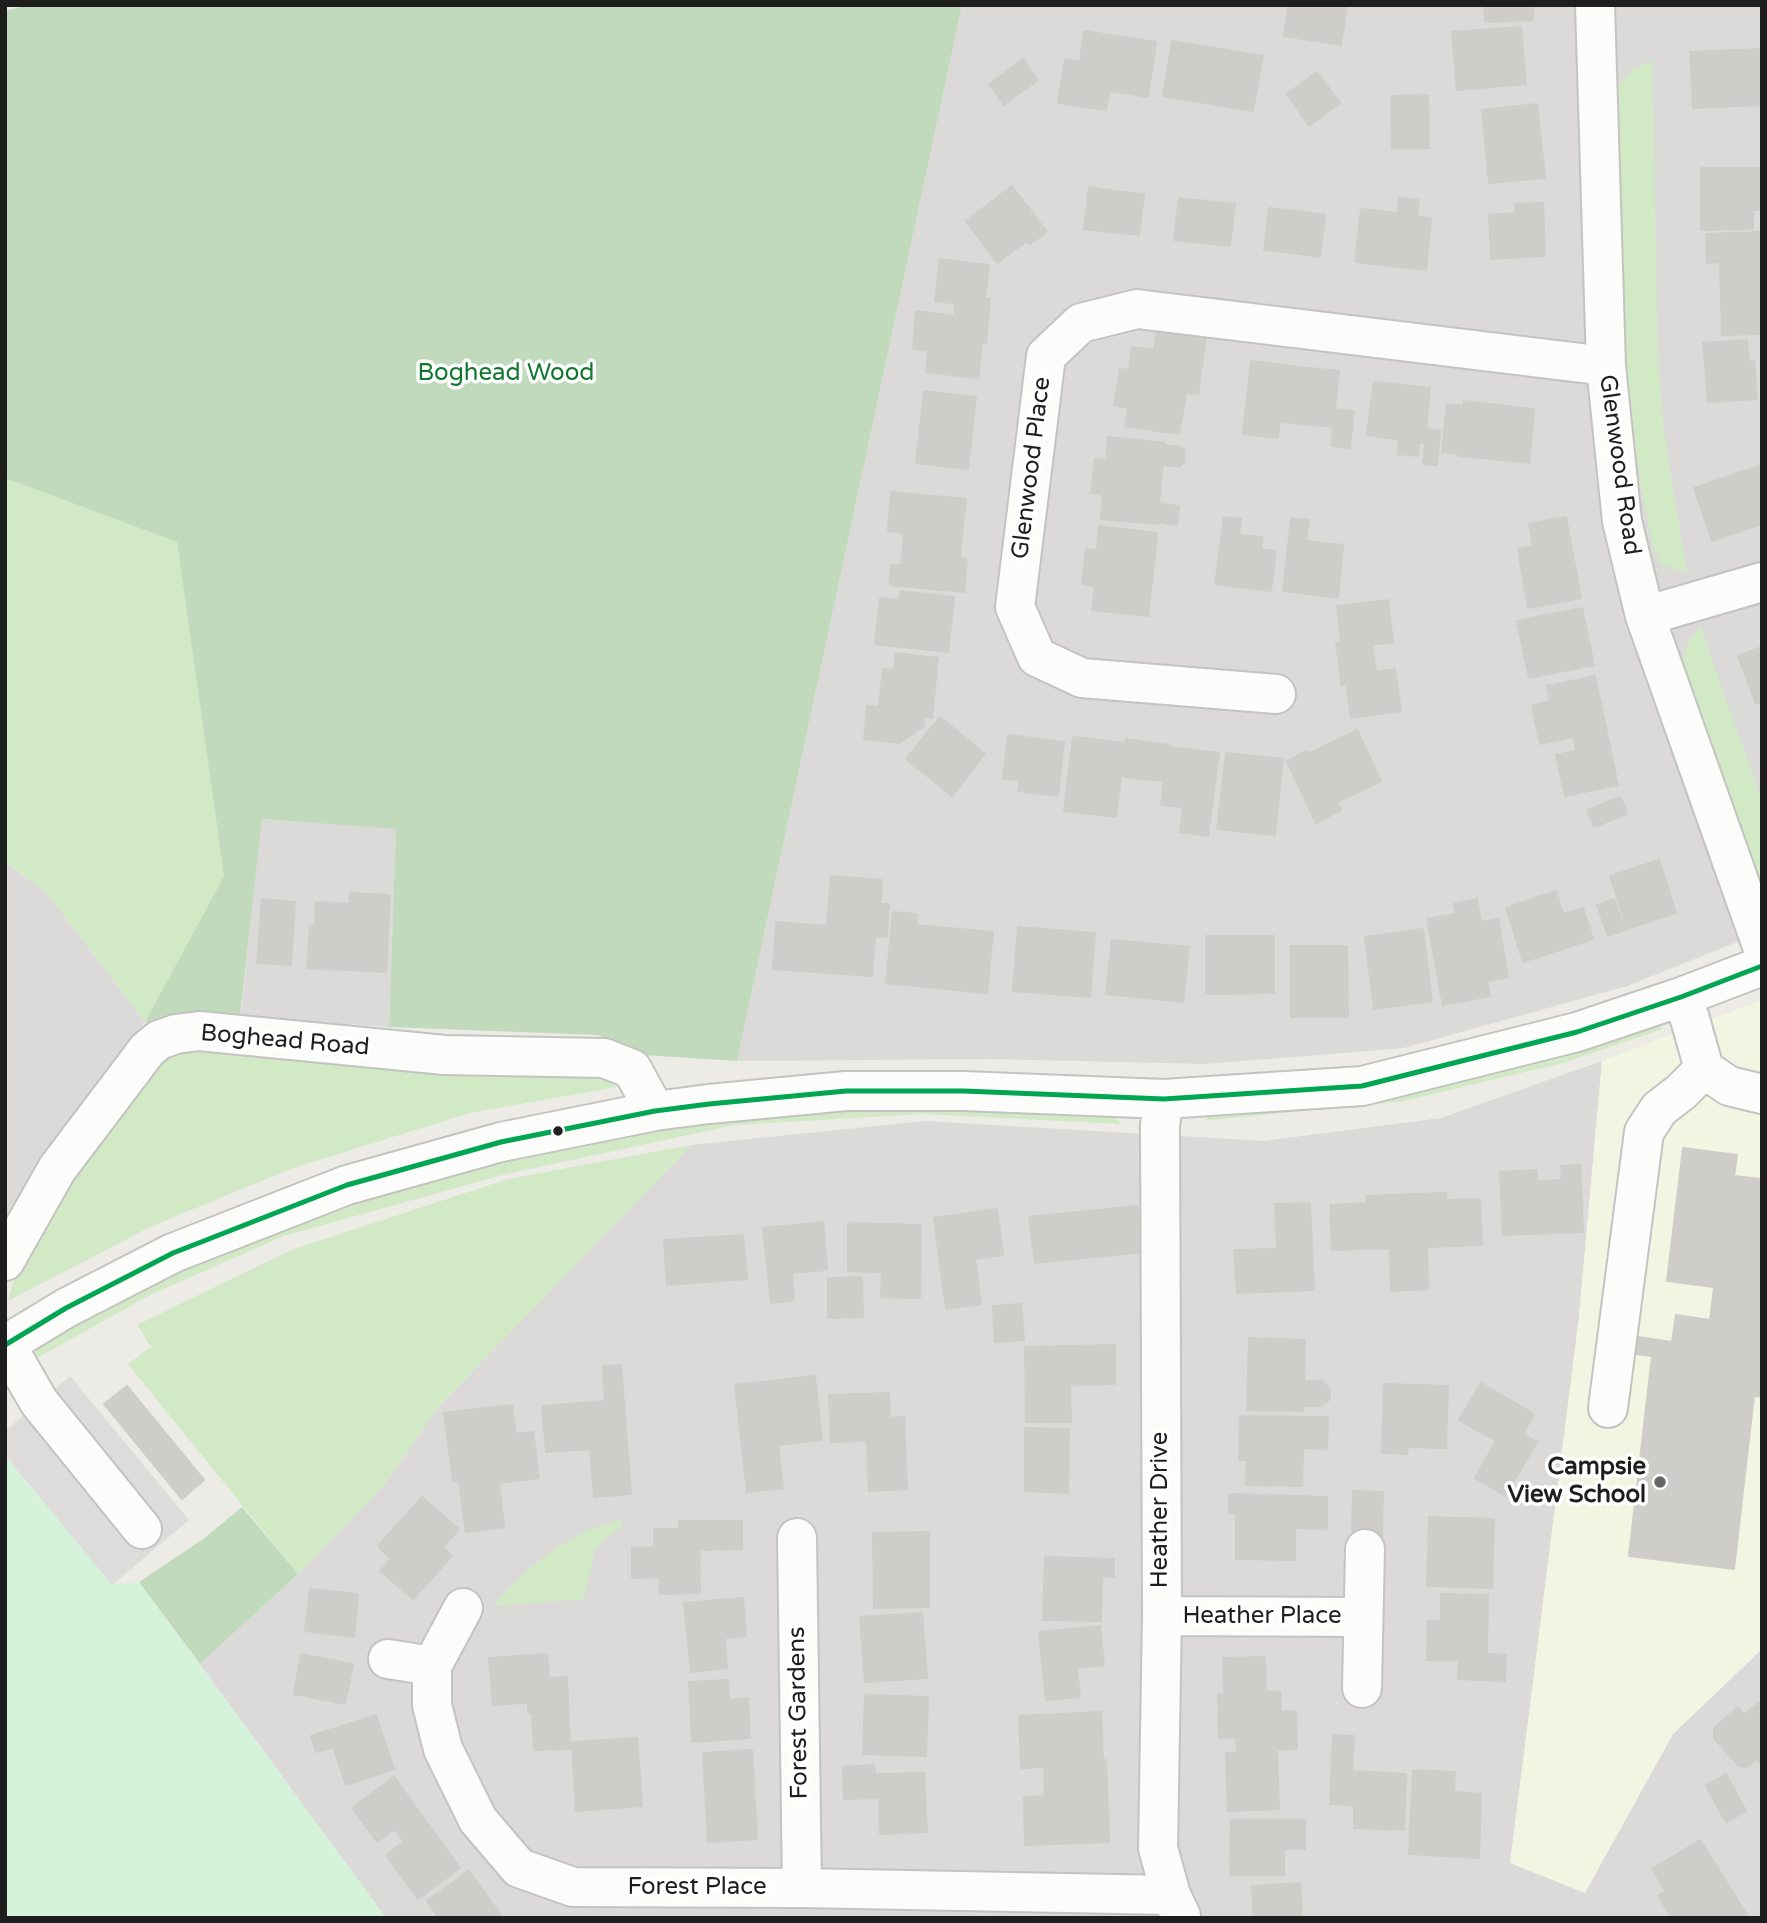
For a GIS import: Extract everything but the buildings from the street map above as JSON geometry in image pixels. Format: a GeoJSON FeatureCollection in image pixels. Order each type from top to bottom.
{"type":"FeatureCollection","features":[{"type":"Feature","properties":{"kind":"street","name":"Glenwood Road"},"geometry":{"type":"LineString","coordinates":[[1595,5],[1606,366],[1622,521],[1645,616],[1762,946]]}},
{"type":"Feature","properties":{"kind":"street","name":"Glenwood Place"},"geometry":{"type":"LineString","coordinates":[[1276,694],[1082,678],[1037,657],[1014,607],[1046,356],[1081,323],[1137,309],[1606,366]]}},
{"type":"Feature","properties":{"kind":"street"},"geometry":{"type":"LineString","coordinates":[[1645,616],[1762,582]]}},
{"type":"Feature","properties":{"kind":"street"},"geometry":{"type":"LineString","coordinates":[[142,1529],[39,1402],[5,1344],[66,1307],[173,1254],[347,1185],[501,1142],[656,1111],[709,1104],[846,1091],[964,1091],[1164,1098],[1362,1086],[1577,1032],[1681,997],[1762,965]]}},
{"type":"Feature","properties":{"kind":"street"},"geometry":{"type":"LineString","coordinates":[[1681,997],[1704,1069],[1729,1086],[1762,1094]]}},
{"type":"Feature","properties":{"kind":"street","name":"Boghead Road"},"geometry":{"type":"LineString","coordinates":[[5,1261],[57,1169],[80,1138],[147,1050],[176,1034],[199,1031],[445,1055],[604,1058],[632,1069],[656,1111]]}},
{"type":"Feature","properties":{"kind":"street"},"geometry":{"type":"LineString","coordinates":[[1608,1408],[1644,1132],[1659,1109],[1704,1069]]}},
{"type":"Feature","properties":{"kind":"street","name":"Heather Drive"},"geometry":{"type":"LineString","coordinates":[[1164,1098],[1160,1125],[1162,1616],[1158,1848],[1176,1907]]}},
{"type":"Feature","properties":{"kind":"street","name":"Forest Gardens"},"geometry":{"type":"LineString","coordinates":[[797,1538],[802,1888]]}},
{"type":"Feature","properties":{"kind":"street","name":"Heather Place"},"geometry":{"type":"LineString","coordinates":[[1362,1688],[1366,1549]]}},
{"type":"Feature","properties":{"kind":"street","name":"Forest Place"},"geometry":{"type":"LineString","coordinates":[[463,1608],[432,1666],[432,1705],[443,1749],[478,1820],[519,1868],[573,1887],[802,1888],[1176,1907]]}},
{"type":"Feature","properties":{"kind":"street","name":"Heather Place"},"geometry":{"type":"LineString","coordinates":[[1162,1616],[1363,1617]]}},
{"type":"Feature","properties":{"kind":"street"},"geometry":{"type":"LineString","coordinates":[[387,1659],[432,1666]]}},
{"type":"Feature","properties":{"kind":"shaded area"},"geometry":{"type":"Polygon","coordinates":[[[962,5],[1762,5],[1762,932],[1627,986],[1404,1048],[1206,1064],[991,1059],[737,1061],[962,5]]]}},
{"type":"Feature","properties":{"kind":"shaded area"},"geometry":{"type":"Polygon","coordinates":[[[261,819],[396,828],[389,1027],[241,1017],[261,819]]]}},
{"type":"Feature","properties":{"kind":"shaded area"},"geometry":{"type":"Polygon","coordinates":[[[5,862],[47,893],[145,1022],[5,1218],[5,862]]]}},
{"type":"Feature","properties":{"kind":"shaded area","name":"Campsie View School"},"geometry":{"type":"Polygon","coordinates":[[[1762,1000],[1762,1649],[1673,1734],[1585,1893],[1510,1863],[1579,1316],[1602,1061],[1762,1000]]]}},
{"type":"Feature","properties":{"kind":"shaded area"},"geometry":{"type":"Polygon","coordinates":[[[1602,1061],[1579,1316],[1585,1892],[1673,1734],[1762,1649],[1762,1918],[386,1918],[200,1664],[298,1574],[384,1485],[439,1406],[691,1145],[925,1121],[1264,1141],[1441,1118],[1602,1061]]]}},
{"type":"Feature","properties":{"kind":"shaded area"},"geometry":{"type":"Polygon","coordinates":[[[70,1376],[189,1520],[112,1585],[5,1455],[5,1431],[70,1376]]]}},
{"type":"Feature","properties":{"kind":"shaded area"},"geometry":{"type":"Polygon","coordinates":[[[5,1455],[112,1585],[139,1582],[386,1918],[5,1918],[5,1455]]]}},
{"type":"Feature","properties":{"kind":"green space","name":"Boghead Wood"},"geometry":{"type":"Polygon","coordinates":[[[28,5],[962,5],[737,1061],[643,1055],[598,1035],[389,1027],[396,829],[262,819],[240,1017],[145,1022],[224,876],[177,542],[5,478],[5,11],[28,5]]]}},
{"type":"Feature","properties":{"kind":"green space"},"geometry":{"type":"Polygon","coordinates":[[[1652,61],[1658,359],[1664,432],[1687,574],[1661,564],[1652,544],[1635,452],[1626,362],[1617,87],[1634,69],[1652,61]]]}},
{"type":"Feature","properties":{"kind":"green space"},"geometry":{"type":"Polygon","coordinates":[[[5,478],[177,542],[224,876],[145,1022],[47,893],[5,862],[5,478]]]}},
{"type":"Feature","properties":{"kind":"green space"},"geometry":{"type":"Polygon","coordinates":[[[1700,626],[1762,801],[1762,884],[1753,877],[1681,669],[1687,645],[1700,626]]]}},
{"type":"Feature","properties":{"kind":"green space"},"geometry":{"type":"Polygon","coordinates":[[[1653,1018],[1663,1029],[1563,1063],[1404,1101],[1203,1121],[1224,1106],[1653,1018]]]}},
{"type":"Feature","properties":{"kind":"green space"},"geometry":{"type":"Polygon","coordinates":[[[182,1049],[603,1071],[616,1087],[470,1113],[293,1168],[152,1226],[8,1301],[20,1260],[145,1070],[182,1049]]]}},
{"type":"Feature","properties":{"kind":"green space"},"geometry":{"type":"Polygon","coordinates":[[[924,1102],[1107,1106],[1121,1124],[923,1114],[735,1125],[506,1174],[284,1236],[152,1294],[19,1368],[5,1360],[148,1278],[390,1181],[629,1127],[924,1102]]]}},
{"type":"Feature","properties":{"kind":"green space"},"geometry":{"type":"Polygon","coordinates":[[[691,1145],[439,1406],[384,1485],[298,1574],[128,1364],[151,1347],[137,1325],[291,1250],[508,1179],[691,1145]]]}},
{"type":"Feature","properties":{"kind":"green space"},"geometry":{"type":"Polygon","coordinates":[[[242,1507],[298,1574],[200,1664],[139,1582],[203,1539],[242,1507]]]}},
{"type":"Feature","properties":{"kind":"green space"},"geometry":{"type":"Polygon","coordinates":[[[621,1519],[622,1526],[595,1548],[584,1599],[493,1606],[525,1572],[557,1547],[590,1529],[621,1519]]]}},
{"type":"Feature","properties":{"kind":"transit line"},"geometry":{"type":"LineString","coordinates":[[5,1345],[66,1308],[173,1253],[347,1185],[501,1142],[655,1111],[846,1091],[964,1091],[1164,1099],[1362,1086],[1577,1032],[1762,966]]}},
{"type":"Feature","properties":{"kind":"place","name":"Campsie View School"},"geometry":{"type":"Point","coordinates":[1660,1482]}}]}
